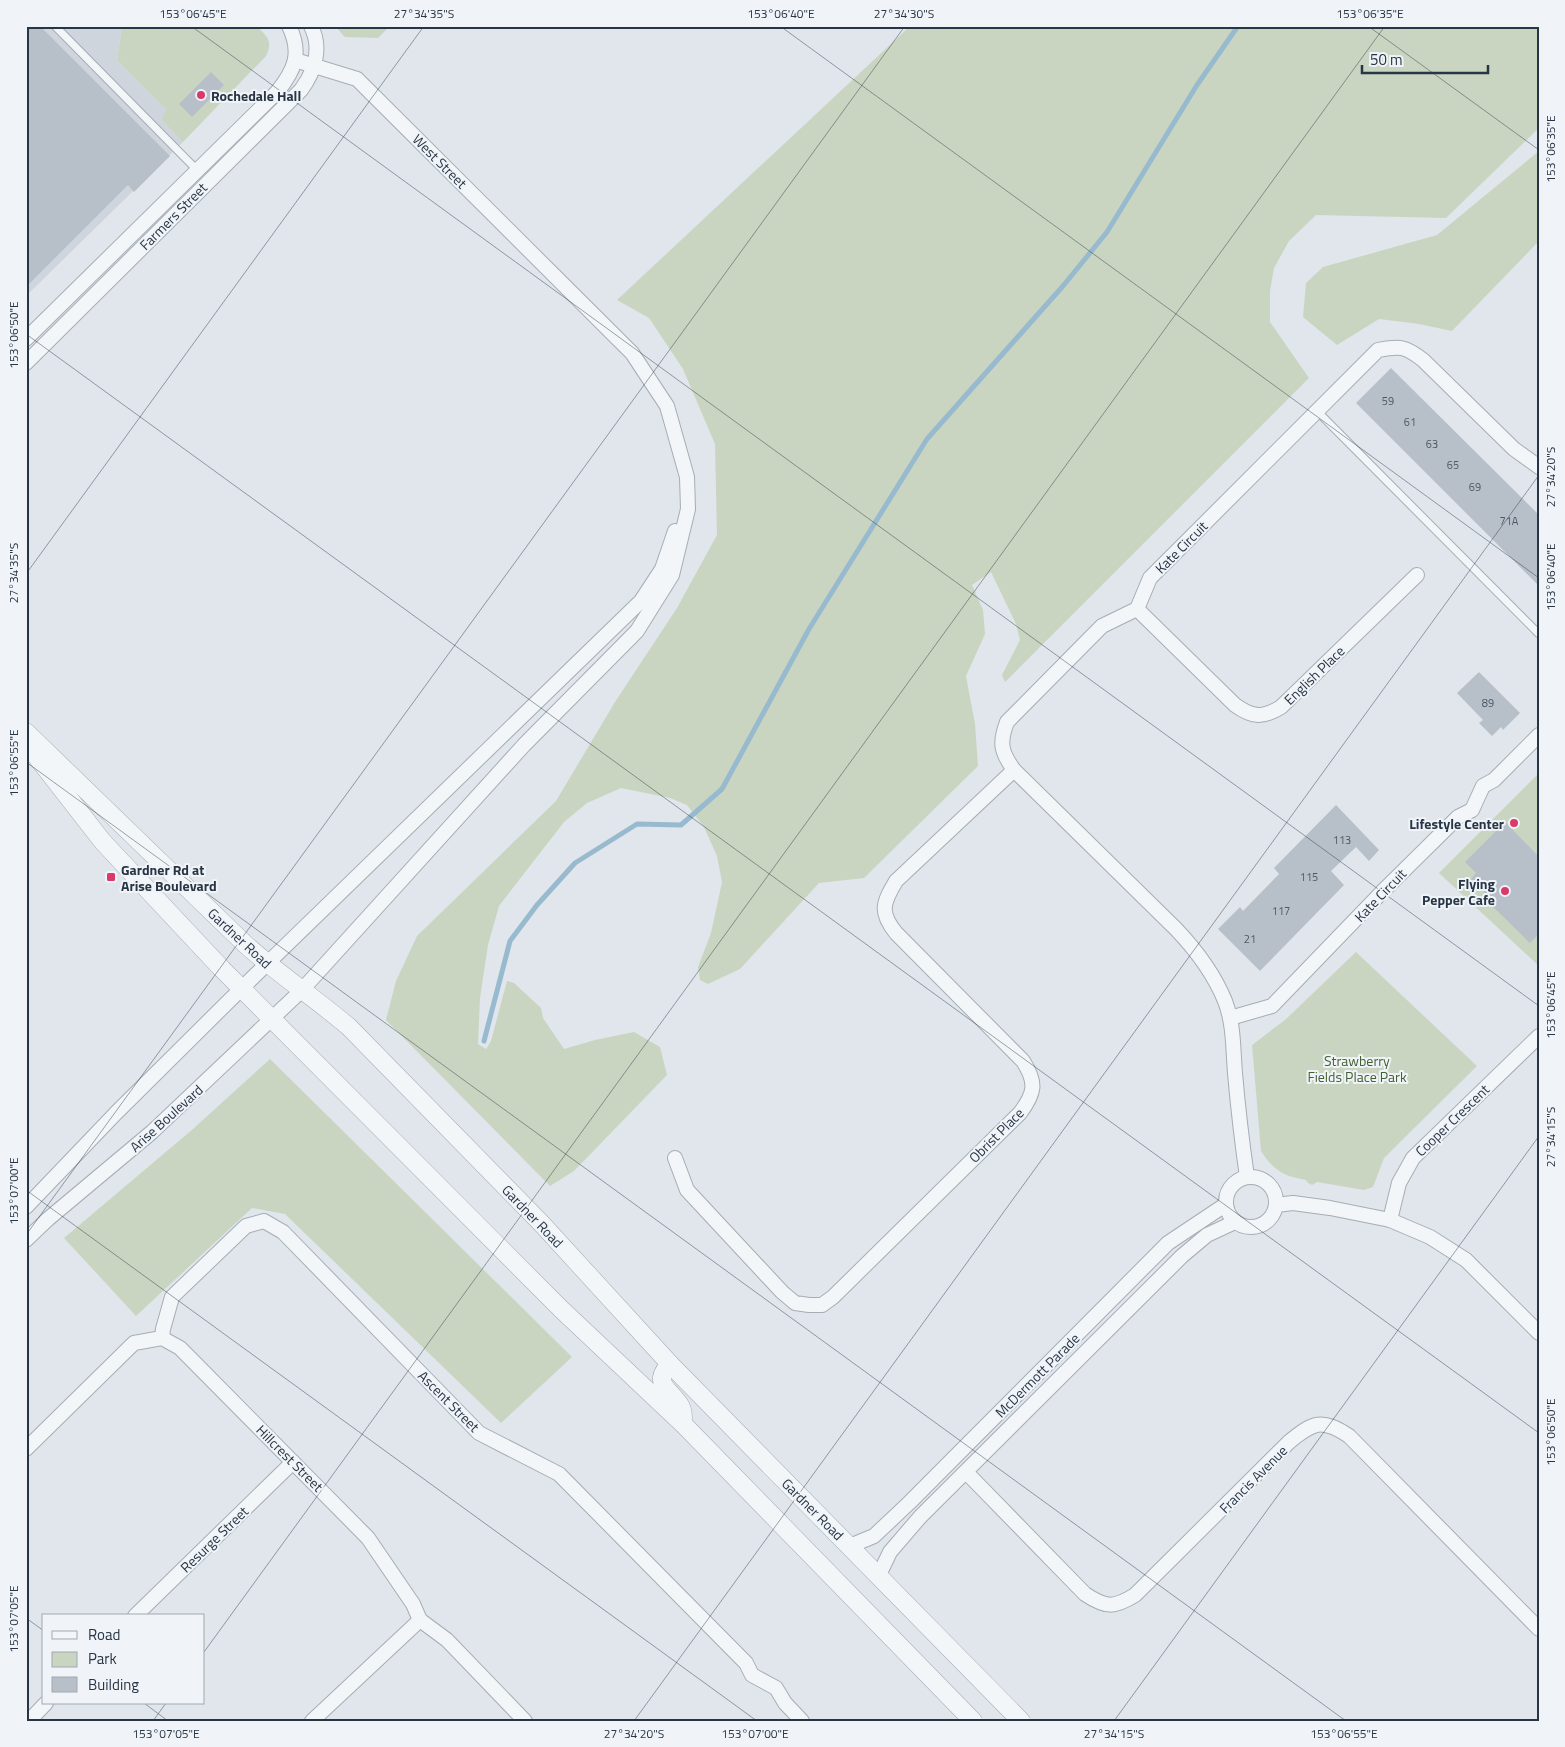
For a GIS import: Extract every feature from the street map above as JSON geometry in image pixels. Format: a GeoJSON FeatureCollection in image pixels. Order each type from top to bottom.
{"type":"FeatureCollection","features":[{"type":"Feature","properties":{"kind":"street"},"geometry":{"type":"LineString","coordinates":[[289,26],[294,38],[295,60]]}},
{"type":"Feature","properties":{"kind":"street"},"geometry":{"type":"LineString","coordinates":[[311,26],[317,39],[314,66]]}},
{"type":"Feature","properties":{"kind":"street","name":"Farmers Street"},"geometry":{"type":"LineString","coordinates":[[26,339],[277,92],[293,70],[295,60]]}},
{"type":"Feature","properties":{"kind":"street","name":"West Street"},"geometry":{"type":"LineString","coordinates":[[295,60],[358,79],[632,353],[667,406],[687,476]]}},
{"type":"Feature","properties":{"kind":"street","name":"Farmers Street"},"geometry":{"type":"LineString","coordinates":[[26,363],[301,90],[314,66]]}},
{"type":"Feature","properties":{"kind":"street"},"geometry":{"type":"LineString","coordinates":[[197,170],[209,181]]}},
{"type":"Feature","properties":{"kind":"street","name":"Kate Circuit"},"geometry":{"type":"LineString","coordinates":[[1136,609],[1150,578],[1378,350],[1395,347],[1408,348],[1423,360],[1514,450],[1539,467]]}},
{"type":"Feature","properties":{"kind":"street"},"geometry":{"type":"LineString","coordinates":[[26,1207],[116,1113],[242,988],[641,601],[662,569],[678,522],[687,476]]}},
{"type":"Feature","properties":{"kind":"street","name":"Arise Boulevard"},"geometry":{"type":"LineString","coordinates":[[26,1240],[48,1219],[152,1132],[301,991],[524,744],[637,631],[672,575],[688,509],[687,476]]}},
{"type":"Feature","properties":{"kind":"street","name":"English Place"},"geometry":{"type":"LineString","coordinates":[[1136,609],[1235,705],[1246,713],[1259,716],[1270,714],[1281,707],[1418,575]]}},
{"type":"Feature","properties":{"kind":"street"},"geometry":{"type":"LineString","coordinates":[[1136,609],[1102,626],[1007,722],[1002,745],[1006,758],[1014,770],[1196,950],[1224,1000],[1230,1018],[1240,1131],[1247,1176]]}},
{"type":"Feature","properties":{"kind":"street"},"geometry":{"type":"LineString","coordinates":[[508,729],[524,744]]}},
{"type":"Feature","properties":{"kind":"street","name":"Gardner Road"},"geometry":{"type":"LineString","coordinates":[[26,732],[267,964],[301,991],[321,1003],[362,1041],[541,1223],[670,1364],[1021,1721]]}},
{"type":"Feature","properties":{"kind":"street","name":"Kate Circuit"},"geometry":{"type":"LineString","coordinates":[[1230,1018],[1272,1006],[1382,892],[1458,817],[1472,810],[1483,786],[1494,780],[1539,735]]}},
{"type":"Feature","properties":{"kind":"street"},"geometry":{"type":"LineString","coordinates":[[26,743],[102,842],[272,1019],[560,1309],[684,1425],[973,1721]]}},
{"type":"Feature","properties":{"kind":"street","name":"Obrist Place"},"geometry":{"type":"LineString","coordinates":[[675,1158],[687,1190],[782,1292],[795,1303],[822,1305],[833,1297],[1020,1113],[1030,1100],[1032,1086],[1031,1074],[1023,1062],[896,933],[888,924],[884,912],[886,899],[896,881],[1014,770]]}},
{"type":"Feature","properties":{"kind":"street","name":"Cooper Crescent"},"geometry":{"type":"LineString","coordinates":[[1390,1220],[1399,1183],[1413,1158],[1539,1036]]}},
{"type":"Feature","properties":{"kind":"street"},"geometry":{"type":"LineString","coordinates":[[1247,1176],[1264,1180],[1275,1193],[1276,1205],[1273,1213],[1261,1225],[1252,1227],[1243,1226],[1235,1222],[1225,1205],[1229,1188],[1236,1181],[1247,1176]]}},
{"type":"Feature","properties":{"kind":"street"},"geometry":{"type":"LineString","coordinates":[[1276,1205],[1293,1203],[1390,1220],[1430,1237],[1466,1260],[1539,1333]]}},
{"type":"Feature","properties":{"kind":"street","name":"McDermott Parade"},"geometry":{"type":"LineString","coordinates":[[850,1546],[874,1536],[909,1503],[1168,1243],[1225,1205]]}},
{"type":"Feature","properties":{"kind":"street","name":"Ascent Street"},"geometry":{"type":"LineString","coordinates":[[162,1338],[172,1297],[246,1226],[264,1221],[271,1224],[283,1232],[479,1432],[559,1474],[746,1663],[752,1675],[776,1688],[785,1703],[802,1721]]}},
{"type":"Feature","properties":{"kind":"street","name":"McDermott Parade"},"geometry":{"type":"LineString","coordinates":[[879,1575],[890,1552],[920,1517],[1182,1256],[1207,1236],[1235,1222]]}},
{"type":"Feature","properties":{"kind":"street"},"geometry":{"type":"LineString","coordinates":[[26,1449],[134,1343],[162,1338]]}},
{"type":"Feature","properties":{"kind":"street","name":"Hillcrest Street"},"geometry":{"type":"LineString","coordinates":[[162,1338],[180,1348],[368,1538],[413,1604],[420,1620],[447,1640],[525,1721]]}},
{"type":"Feature","properties":{"kind":"street"},"geometry":{"type":"LineString","coordinates":[[670,1364],[661,1378],[664,1387],[682,1409],[684,1425]]}},
{"type":"Feature","properties":{"kind":"street","name":"Francis Avenue"},"geometry":{"type":"LineString","coordinates":[[966,1472],[1085,1594],[1108,1606],[1122,1603],[1135,1595],[1289,1442],[1304,1430],[1320,1424],[1335,1426],[1349,1436],[1539,1630]]}},
{"type":"Feature","properties":{"kind":"street","name":"Resurge Street"},"geometry":{"type":"LineString","coordinates":[[138,1614],[293,1462]]}},
{"type":"Feature","properties":{"kind":"street"},"geometry":{"type":"LineString","coordinates":[[312,1721],[420,1620]]}},
{"type":"Feature","properties":{"kind":"street"},"geometry":{"type":"LineString","coordinates":[[29,1721],[45,1704]]}},
{"type":"Feature","properties":{"kind":"lane"},"geometry":{"type":"LineString","coordinates":[[56,26],[197,170]]}},
{"type":"Feature","properties":{"kind":"lane"},"geometry":{"type":"LineString","coordinates":[[1317,411],[1539,634]]}},
{"type":"Feature","properties":{"kind":"shaded area"},"geometry":{"type":"Polygon","coordinates":[[[26,26],[122,26],[117,60],[168,110],[161,119],[183,142],[26,296],[26,26]]]}},
{"type":"Feature","properties":{"kind":"green space"},"geometry":{"type":"Polygon","coordinates":[[[122,26],[257,26],[267,37],[269,47],[266,56],[183,142],[161,119],[167,110],[117,60],[122,26]]]}},
{"type":"Feature","properties":{"kind":"green space"},"geometry":{"type":"Polygon","coordinates":[[[335,26],[390,26],[378,38],[345,37],[335,26]]]}},
{"type":"Feature","properties":{"kind":"green space"},"geometry":{"type":"Polygon","coordinates":[[[906,26],[1539,26],[1539,128],[1446,218],[1316,215],[1289,241],[1274,268],[1270,291],[1270,322],[1309,378],[1005,682],[1002,675],[1020,640],[1016,624],[991,572],[972,585],[983,610],[985,634],[966,676],[975,724],[978,766],[864,878],[819,883],[740,969],[708,984],[700,980],[698,967],[711,933],[722,882],[717,856],[704,827],[687,805],[670,798],[621,788],[587,803],[564,822],[499,906],[488,945],[480,998],[478,1044],[486,1049],[491,1041],[507,981],[514,983],[541,1008],[543,1018],[564,1049],[634,1032],[660,1047],[667,1075],[574,1171],[550,1186],[386,1020],[396,981],[417,936],[556,801],[615,702],[677,608],[717,535],[715,444],[683,369],[649,318],[617,300],[908,28],[906,26]]]}},
{"type":"Feature","properties":{"kind":"green space"},"geometry":{"type":"Polygon","coordinates":[[[1539,151],[1539,241],[1452,331],[1419,324],[1379,319],[1337,345],[1303,317],[1306,283],[1323,267],[1437,235],[1539,151]]]}},
{"type":"Feature","properties":{"kind":"green space","name":"Lifestyle Center"},"geometry":{"type":"Polygon","coordinates":[[[1539,773],[1539,966],[1439,873],[1539,773]]]}},
{"type":"Feature","properties":{"kind":"green space","name":"Strawberry Fields Place Park"},"geometry":{"type":"Polygon","coordinates":[[[1356,952],[1477,1066],[1384,1158],[1373,1187],[1364,1190],[1317,1182],[1312,1185],[1306,1180],[1291,1177],[1280,1172],[1266,1158],[1261,1151],[1252,1045],[1285,1020],[1356,952]]]}},
{"type":"Feature","properties":{"kind":"green space"},"geometry":{"type":"Polygon","coordinates":[[[270,1059],[572,1357],[501,1423],[285,1214],[252,1208],[136,1316],[64,1238],[193,1129],[270,1059]]]}},
{"type":"Feature","properties":{"kind":"building"},"geometry":{"type":"Polygon","coordinates":[[[26,26],[40,26],[170,156],[134,192],[128,185],[26,287],[26,26]]]}},
{"type":"Feature","properties":{"kind":"building","name":"Rochedale Hall"},"geometry":{"type":"Polygon","coordinates":[[[211,72],[224,85],[192,117],[179,104],[211,72]]]}},
{"type":"Feature","properties":{"kind":"building"},"geometry":{"type":"Polygon","coordinates":[[[1391,368],[1539,515],[1539,586],[1356,403],[1391,368]]]}},
{"type":"Feature","properties":{"kind":"building"},"geometry":{"type":"Polygon","coordinates":[[[1479,672],[1520,713],[1503,730],[1501,727],[1492,736],[1479,723],[1483,720],[1457,693],[1479,672]]]}},
{"type":"Feature","properties":{"kind":"building"},"geometry":{"type":"Polygon","coordinates":[[[1336,805],[1379,850],[1369,861],[1356,847],[1331,871],[1344,885],[1260,971],[1218,929],[1240,907],[1243,911],[1279,874],[1274,868],[1336,805]]]}},
{"type":"Feature","properties":{"kind":"building"},"geometry":{"type":"Polygon","coordinates":[[[1505,822],[1539,857],[1539,934],[1530,943],[1485,899],[1488,896],[1471,879],[1476,873],[1465,862],[1505,822]]]}},
{"type":"Feature","properties":{"kind":"waterway"},"geometry":{"type":"LineString","coordinates":[[484,1041],[510,941],[537,905],[575,863],[637,824],[681,825],[722,789],[809,629],[927,439],[1063,286],[1107,232],[1197,85],[1238,26]]}},
{"type":"Feature","properties":{"kind":"place","name":"Rochedale Hall"},"geometry":{"type":"Point","coordinates":[201,95]}},
{"type":"Feature","properties":{"kind":"place","name":"Lifestyle Center"},"geometry":{"type":"Point","coordinates":[1514,823]}},
{"type":"Feature","properties":{"kind":"place","name":"Gardner Rd at Arise Boulevard"},"geometry":{"type":"Point","coordinates":[111,877]}},
{"type":"Feature","properties":{"kind":"place","name":"Flying Pepper Cafe"},"geometry":{"type":"Point","coordinates":[1505,891]}}]}
